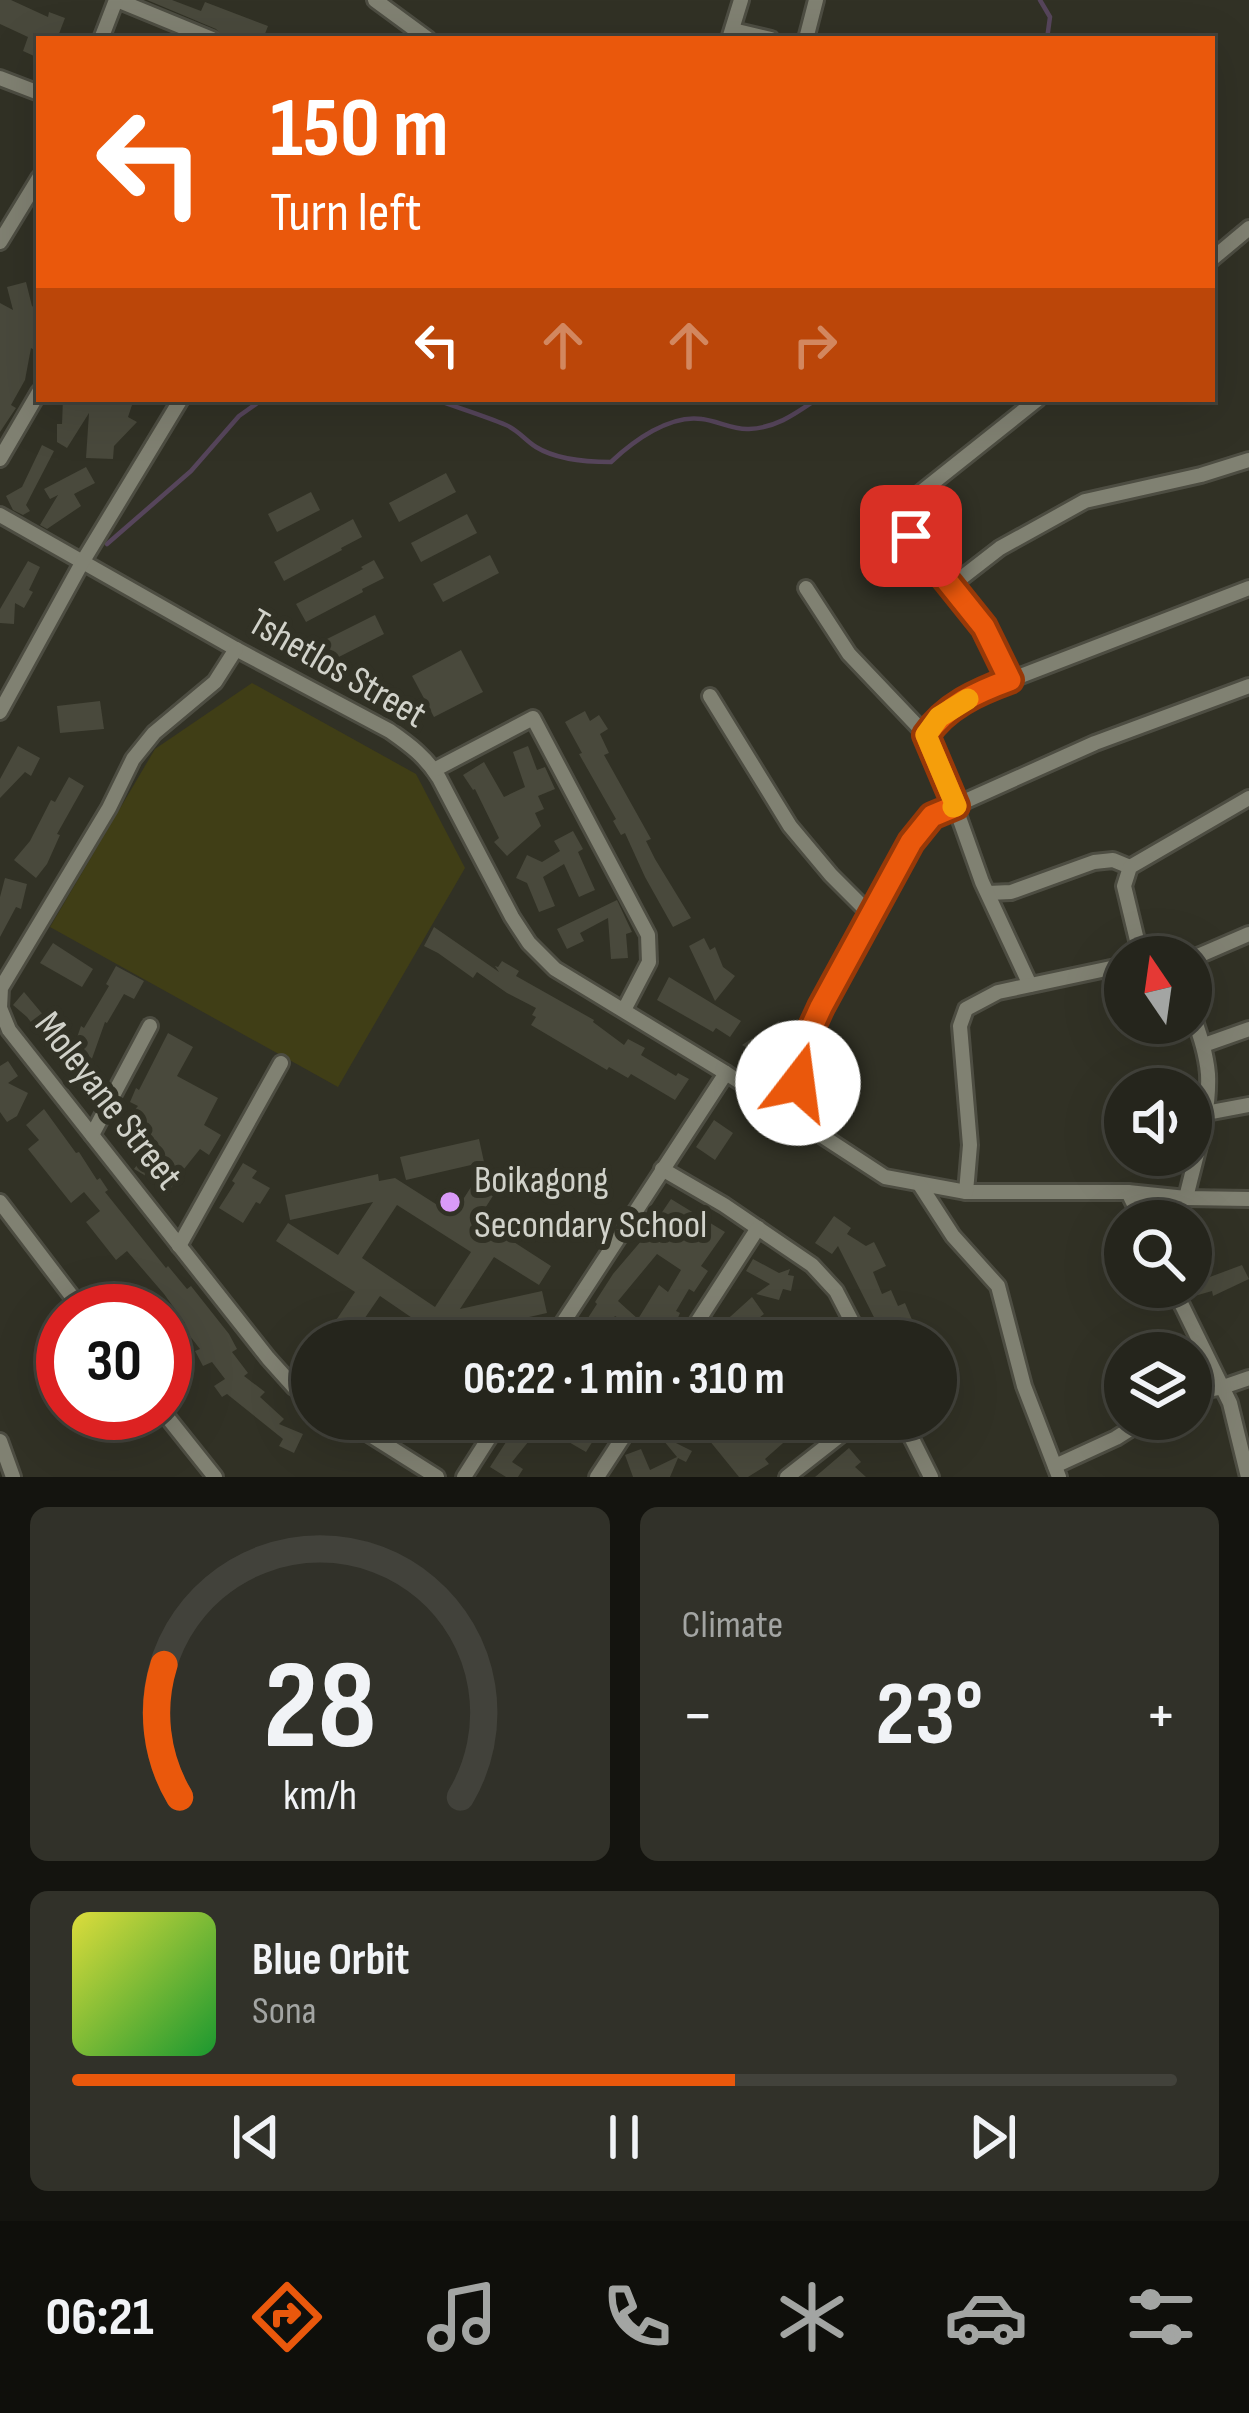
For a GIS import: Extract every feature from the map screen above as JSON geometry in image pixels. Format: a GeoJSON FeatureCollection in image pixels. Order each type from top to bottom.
{"type":"FeatureCollection","features":[{"type":"Feature","properties":{"kind":"street"},"geometry":{"type":"LineString","coordinates":[[101,36],[117,0],[205,36]]}},
{"type":"Feature","properties":{"kind":"street"},"geometry":{"type":"LineString","coordinates":[[375,0],[424,36]]}},
{"type":"Feature","properties":{"kind":"street"},"geometry":{"type":"LineString","coordinates":[[730,34],[741,0]]}},
{"type":"Feature","properties":{"kind":"street"},"geometry":{"type":"LineString","coordinates":[[807,36],[816,0]]}},
{"type":"Feature","properties":{"kind":"street"},"geometry":{"type":"LineString","coordinates":[[0,78],[36,92]]}},
{"type":"Feature","properties":{"kind":"street"},"geometry":{"type":"LineString","coordinates":[[0,242],[36,183]]}},
{"type":"Feature","properties":{"kind":"street"},"geometry":{"type":"LineString","coordinates":[[1215,256],[1249,228]]}},
{"type":"Feature","properties":{"kind":"street"},"geometry":{"type":"LineString","coordinates":[[0,459],[36,397]]}},
{"type":"Feature","properties":{"kind":"street"},"geometry":{"type":"LineString","coordinates":[[0,712],[82,561],[179,402]]}},
{"type":"Feature","properties":{"kind":"street"},"geometry":{"type":"LineString","coordinates":[[1010,680],[984,627],[911,536],[904,518],[910,501],[1034,402]]}},
{"type":"Feature","properties":{"kind":"street"},"geometry":{"type":"LineString","coordinates":[[951,586],[1000,548],[1084,501],[1249,460]]}},
{"type":"Feature","properties":{"kind":"street","name":"Tshetlos Street"},"geometry":{"type":"LineString","coordinates":[[0,515],[413,747],[434,770],[512,917],[555,969],[885,1177],[966,1192],[1128,1192],[1249,1199]]}},
{"type":"Feature","properties":{"kind":"street"},"geometry":{"type":"LineString","coordinates":[[806,588],[848,654],[926,735],[1030,985]]}},
{"type":"Feature","properties":{"kind":"street"},"geometry":{"type":"LineString","coordinates":[[926,735],[939,717],[979,692],[1249,588]]}},
{"type":"Feature","properties":{"kind":"street","name":"Moleyane Street"},"geometry":{"type":"LineString","coordinates":[[236,649],[215,682],[154,734],[133,759],[109,808],[1,988],[0,1008],[8,1030],[291,1384]]}},
{"type":"Feature","properties":{"kind":"street"},"geometry":{"type":"LineString","coordinates":[[780,1108],[798,1083],[804,1044],[821,1007],[911,842],[932,816],[1095,743],[1249,686]]}},
{"type":"Feature","properties":{"kind":"street"},"geometry":{"type":"LineString","coordinates":[[710,696],[790,826],[872,916]]}},
{"type":"Feature","properties":{"kind":"street"},"geometry":{"type":"LineString","coordinates":[[434,770],[533,718],[648,935],[649,962],[624,1010]]}},
{"type":"Feature","properties":{"kind":"street"},"geometry":{"type":"LineString","coordinates":[[1136,936],[1124,886],[1130,867],[1249,798]]}},
{"type":"Feature","properties":{"kind":"street"},"geometry":{"type":"LineString","coordinates":[[988,893],[1010,892],[1094,862],[1113,860],[1130,867]]}},
{"type":"Feature","properties":{"kind":"street"},"geometry":{"type":"LineString","coordinates":[[1212,950],[1249,934]]}},
{"type":"Feature","properties":{"kind":"street"},"geometry":{"type":"LineString","coordinates":[[966,1192],[970,1145],[961,1026],[966,1009],[998,992],[1104,969]]}},
{"type":"Feature","properties":{"kind":"street"},"geometry":{"type":"LineString","coordinates":[[92,1135],[150,1027]]}},
{"type":"Feature","properties":{"kind":"street"},"geometry":{"type":"LineString","coordinates":[[1207,1068],[1204,1045],[1249,1029]]}},
{"type":"Feature","properties":{"kind":"street"},"geometry":{"type":"LineString","coordinates":[[179,1246],[281,1064]]}},
{"type":"Feature","properties":{"kind":"street"},"geometry":{"type":"LineString","coordinates":[[565,1320],[726,1073]]}},
{"type":"Feature","properties":{"kind":"street"},"geometry":{"type":"LineString","coordinates":[[1212,1112],[1249,1105]]}},
{"type":"Feature","properties":{"kind":"street"},"geometry":{"type":"LineString","coordinates":[[662,1169],[823,1275],[851,1320]]}},
{"type":"Feature","properties":{"kind":"street"},"geometry":{"type":"LineString","coordinates":[[1186,1198],[1191,1176]]}},
{"type":"Feature","properties":{"kind":"street"},"geometry":{"type":"LineString","coordinates":[[920,1185],[953,1236],[998,1286],[1024,1387],[1057,1471],[1111,1440]]}},
{"type":"Feature","properties":{"kind":"street"},"geometry":{"type":"LineString","coordinates":[[1128,1192],[1132,1200]]}},
{"type":"Feature","properties":{"kind":"street"},"geometry":{"type":"LineString","coordinates":[[0,1202],[62,1284]]}},
{"type":"Feature","properties":{"kind":"street"},"geometry":{"type":"LineString","coordinates":[[699,1320],[758,1228]]}},
{"type":"Feature","properties":{"kind":"street"},"geometry":{"type":"LineString","coordinates":[[1184,1308],[1230,1403],[1248,1477]]}},
{"type":"Feature","properties":{"kind":"street"},"geometry":{"type":"LineString","coordinates":[[1212,1389],[1249,1378]]}},
{"type":"Feature","properties":{"kind":"street"},"geometry":{"type":"LineString","coordinates":[[185,1440],[210,1471],[190,1477]]}},
{"type":"Feature","properties":{"kind":"street"},"geometry":{"type":"LineString","coordinates":[[378,1440],[437,1477]]}},
{"type":"Feature","properties":{"kind":"street"},"geometry":{"type":"LineString","coordinates":[[464,1477],[488,1440]]}},
{"type":"Feature","properties":{"kind":"street"},"geometry":{"type":"LineString","coordinates":[[597,1477],[621,1440]]}},
{"type":"Feature","properties":{"kind":"street"},"geometry":{"type":"LineString","coordinates":[[787,1477],[834,1440]]}},
{"type":"Feature","properties":{"kind":"street"},"geometry":{"type":"LineString","coordinates":[[912,1440],[931,1477]]}},
{"type":"Feature","properties":{"kind":"street"},"geometry":{"type":"LineString","coordinates":[[0,1442],[13,1477]]}},
{"type":"Feature","properties":{"kind":"shaded area"},"geometry":{"type":"Polygon","coordinates":[[[252,683],[416,774],[465,868],[338,1087],[50,927],[155,749],[252,683]]]}},
{"type":"Feature","properties":{"kind":"building"},"geometry":{"type":"Polygon","coordinates":[[[0,0],[65,18],[58,36],[36,36],[34,56],[23,51],[28,37],[0,24],[0,0]]]}},
{"type":"Feature","properties":{"kind":"building"},"geometry":{"type":"Polygon","coordinates":[[[147,0],[172,0],[201,11],[205,2],[268,26],[264,36],[222,36],[216,29],[147,0]]]}},
{"type":"Feature","properties":{"kind":"building"},"geometry":{"type":"Polygon","coordinates":[[[26,282],[36,309],[36,351],[31,348],[25,380],[11,405],[16,408],[0,432],[0,303],[13,310],[7,287],[26,282]]]}},
{"type":"Feature","properties":{"kind":"building"},"geometry":{"type":"Polygon","coordinates":[[[63,402],[133,402],[128,417],[137,422],[114,446],[113,459],[86,458],[89,413],[67,448],[57,442],[57,424],[62,424],[63,402]]]}},
{"type":"Feature","properties":{"kind":"building"},"geometry":{"type":"Polygon","coordinates":[[[42,445],[54,451],[26,505],[30,511],[23,515],[13,510],[6,496],[22,487],[42,445]]]}},
{"type":"Feature","properties":{"kind":"building"},"geometry":{"type":"Polygon","coordinates":[[[86,467],[95,483],[74,494],[81,506],[47,529],[40,525],[58,495],[50,499],[44,489],[86,467]]]}},
{"type":"Feature","properties":{"kind":"building"},"geometry":{"type":"Polygon","coordinates":[[[446,473],[456,492],[399,522],[389,503],[446,473]]]}},
{"type":"Feature","properties":{"kind":"building"},"geometry":{"type":"Polygon","coordinates":[[[311,492],[320,510],[277,532],[268,514],[311,492]]]}},
{"type":"Feature","properties":{"kind":"building"},"geometry":{"type":"Polygon","coordinates":[[[467,514],[477,533],[421,562],[411,543],[467,514]]]}},
{"type":"Feature","properties":{"kind":"building"},"geometry":{"type":"Polygon","coordinates":[[[353,519],[362,537],[284,581],[274,562],[353,519]]]}},
{"type":"Feature","properties":{"kind":"building"},"geometry":{"type":"Polygon","coordinates":[[[490,555],[499,573],[443,602],[433,584],[490,555]]]}},
{"type":"Feature","properties":{"kind":"building"},"geometry":{"type":"Polygon","coordinates":[[[374,560],[384,578],[306,622],[296,604],[374,560]]]}},
{"type":"Feature","properties":{"kind":"building"},"geometry":{"type":"Polygon","coordinates":[[[28,561],[40,567],[29,590],[33,592],[24,608],[15,603],[14,624],[0,623],[0,609],[28,561]]]}},
{"type":"Feature","properties":{"kind":"building"},"geometry":{"type":"Polygon","coordinates":[[[375,615],[384,634],[327,663],[317,644],[375,615]]]}},
{"type":"Feature","properties":{"kind":"building"},"geometry":{"type":"Polygon","coordinates":[[[461,650],[483,692],[434,717],[412,676],[461,650]]]}},
{"type":"Feature","properties":{"kind":"building"},"geometry":{"type":"Polygon","coordinates":[[[100,701],[104,729],[60,733],[57,706],[100,701]]]}},
{"type":"Feature","properties":{"kind":"building"},"geometry":{"type":"Polygon","coordinates":[[[585,711],[590,721],[599,715],[608,729],[600,734],[609,753],[604,755],[651,839],[646,841],[655,859],[691,918],[673,927],[625,833],[621,835],[613,821],[565,722],[585,711]]]}},
{"type":"Feature","properties":{"kind":"building"},"geometry":{"type":"Polygon","coordinates":[[[18,746],[40,758],[31,776],[25,772],[0,798],[0,779],[18,746]]]}},
{"type":"Feature","properties":{"kind":"building"},"geometry":{"type":"Polygon","coordinates":[[[528,746],[537,770],[545,767],[555,789],[538,796],[544,809],[535,813],[541,826],[507,856],[494,842],[499,838],[463,775],[484,762],[504,797],[525,787],[513,752],[528,746]]]}},
{"type":"Feature","properties":{"kind":"building"},"geometry":{"type":"Polygon","coordinates":[[[69,777],[84,786],[36,878],[14,860],[69,777]]]}},
{"type":"Feature","properties":{"kind":"building"},"geometry":{"type":"Polygon","coordinates":[[[573,831],[595,890],[579,897],[564,864],[543,877],[555,906],[539,912],[527,883],[516,878],[527,855],[542,862],[560,851],[554,841],[573,831]]]}},
{"type":"Feature","properties":{"kind":"building"},"geometry":{"type":"Polygon","coordinates":[[[5,878],[27,884],[21,909],[16,907],[0,937],[0,897],[5,878]]]}},
{"type":"Feature","properties":{"kind":"building"},"geometry":{"type":"Polygon","coordinates":[[[617,900],[632,932],[626,934],[628,958],[611,959],[608,918],[580,933],[584,941],[567,949],[557,929],[617,900]]]}},
{"type":"Feature","properties":{"kind":"building"},"geometry":{"type":"Polygon","coordinates":[[[434,927],[499,972],[495,966],[502,961],[519,971],[516,976],[594,1020],[624,1045],[628,1039],[645,1048],[641,1055],[689,1079],[675,1100],[631,1074],[628,1078],[607,1070],[531,1025],[536,1008],[477,972],[473,978],[424,946],[434,927]]]}},
{"type":"Feature","properties":{"kind":"building"},"geometry":{"type":"Polygon","coordinates":[[[704,938],[710,950],[715,947],[723,967],[735,976],[715,1001],[689,946],[704,938]]]}},
{"type":"Feature","properties":{"kind":"building"},"geometry":{"type":"Polygon","coordinates":[[[53,943],[93,969],[82,987],[40,963],[53,943]]]}},
{"type":"Feature","properties":{"kind":"building"},"geometry":{"type":"Polygon","coordinates":[[[116,966],[144,981],[134,999],[124,994],[105,1022],[89,1067],[94,1069],[86,1082],[65,1069],[78,1047],[74,1046],[81,1026],[84,1028],[109,986],[116,966]]]}},
{"type":"Feature","properties":{"kind":"building"},"geometry":{"type":"Polygon","coordinates":[[[669,977],[741,1021],[730,1037],[657,1000],[669,977]]]}},
{"type":"Feature","properties":{"kind":"building"},"geometry":{"type":"Polygon","coordinates":[[[24,992],[55,1029],[43,1038],[13,1005],[24,992]]]}},
{"type":"Feature","properties":{"kind":"building"},"geometry":{"type":"Polygon","coordinates":[[[779,1021],[785,1030],[757,1048],[770,1058],[759,1072],[740,1057],[747,1048],[742,1045],[779,1021]]]}},
{"type":"Feature","properties":{"kind":"building"},"geometry":{"type":"Polygon","coordinates":[[[168,1033],[193,1047],[177,1076],[218,1098],[204,1125],[221,1135],[209,1155],[200,1149],[170,1190],[134,1169],[146,1153],[118,1130],[138,1106],[130,1102],[168,1033]]]}},
{"type":"Feature","properties":{"kind":"building"},"geometry":{"type":"Polygon","coordinates":[[[8,1061],[18,1076],[8,1083],[28,1093],[17,1116],[7,1122],[0,1112],[0,1066],[8,1061]]]}},
{"type":"Feature","properties":{"kind":"building"},"geometry":{"type":"Polygon","coordinates":[[[44,1109],[100,1178],[105,1192],[183,1284],[155,1284],[127,1251],[116,1260],[86,1222],[100,1211],[84,1192],[71,1203],[28,1149],[39,1140],[26,1125],[44,1109]]]}},
{"type":"Feature","properties":{"kind":"building"},"geometry":{"type":"Polygon","coordinates":[[[714,1120],[733,1133],[715,1160],[696,1147],[714,1120]]]}},
{"type":"Feature","properties":{"kind":"building"},"geometry":{"type":"Polygon","coordinates":[[[479,1139],[484,1162],[406,1180],[400,1157],[479,1139]]]}},
{"type":"Feature","properties":{"kind":"building"},"geometry":{"type":"Polygon","coordinates":[[[243,1163],[257,1171],[252,1178],[270,1188],[243,1223],[219,1208],[243,1163]]]}},
{"type":"Feature","properties":{"kind":"building"},"geometry":{"type":"Polygon","coordinates":[[[482,1170],[502,1182],[478,1219],[551,1266],[539,1285],[494,1257],[460,1309],[542,1291],[547,1313],[516,1320],[415,1320],[380,1296],[363,1320],[336,1320],[355,1292],[276,1241],[288,1223],[338,1255],[373,1202],[290,1220],[285,1195],[378,1174],[379,1181],[395,1178],[453,1215],[482,1170]],[[397,1205],[362,1258],[435,1307],[471,1252],[397,1205]]]}},
{"type":"Feature","properties":{"kind":"building"},"geometry":{"type":"Polygon","coordinates":[[[671,1199],[725,1232],[701,1266],[708,1271],[676,1311],[680,1313],[677,1320],[621,1320],[615,1316],[587,1320],[613,1274],[671,1199]],[[657,1254],[618,1301],[638,1319],[659,1285],[668,1292],[681,1270],[657,1254]]]}},
{"type":"Feature","properties":{"kind":"building"},"geometry":{"type":"Polygon","coordinates":[[[834,1216],[851,1228],[847,1234],[866,1246],[874,1242],[886,1266],[873,1272],[882,1294],[891,1290],[898,1306],[905,1303],[912,1320],[875,1320],[838,1246],[832,1254],[815,1243],[834,1216]]]}},
{"type":"Feature","properties":{"kind":"building"},"geometry":{"type":"Polygon","coordinates":[[[753,1259],[779,1273],[790,1269],[788,1275],[794,1276],[791,1291],[783,1289],[779,1300],[756,1294],[770,1284],[746,1271],[753,1259]]]}},
{"type":"Feature","properties":{"kind":"building"},"geometry":{"type":"Polygon","coordinates":[[[1242,1265],[1249,1279],[1213,1296],[1212,1276],[1242,1265]]]}},
{"type":"Feature","properties":{"kind":"building"},"geometry":{"type":"Polygon","coordinates":[[[192,1287],[229,1334],[237,1349],[232,1352],[248,1373],[244,1376],[265,1392],[260,1397],[284,1419],[279,1424],[291,1429],[291,1440],[300,1440],[294,1453],[279,1446],[283,1439],[227,1394],[222,1397],[214,1386],[225,1379],[212,1362],[203,1366],[195,1351],[200,1349],[192,1339],[192,1287]]]}},
{"type":"Feature","properties":{"kind":"building"},"geometry":{"type":"Polygon","coordinates":[[[752,1297],[764,1314],[756,1320],[727,1320],[752,1297]]]}},
{"type":"Feature","properties":{"kind":"building"},"geometry":{"type":"Polygon","coordinates":[[[530,1440],[512,1462],[523,1469],[518,1477],[506,1477],[490,1467],[506,1442],[530,1440]]]}},
{"type":"Feature","properties":{"kind":"building"},"geometry":{"type":"Polygon","coordinates":[[[565,1440],[594,1440],[586,1452],[565,1440]]]}},
{"type":"Feature","properties":{"kind":"building"},"geometry":{"type":"Polygon","coordinates":[[[663,1440],[692,1451],[686,1462],[678,1458],[670,1477],[633,1477],[625,1455],[641,1449],[650,1470],[677,1457],[663,1440]]]}},
{"type":"Feature","properties":{"kind":"building"},"geometry":{"type":"Polygon","coordinates":[[[709,1440],[786,1440],[765,1459],[769,1464],[739,1477],[709,1440]]]}},
{"type":"Feature","properties":{"kind":"building"},"geometry":{"type":"Polygon","coordinates":[[[849,1448],[861,1462],[855,1467],[866,1477],[815,1477],[849,1448]]]}},
{"type":"Feature","properties":{"kind":"waterway"},"geometry":{"type":"LineString","coordinates":[[1040,0],[1050,17],[1047,36]]}},
{"type":"Feature","properties":{"kind":"waterway"},"geometry":{"type":"LineString","coordinates":[[107,544],[191,471],[239,416],[259,402]]}},
{"type":"Feature","properties":{"kind":"waterway"},"geometry":{"type":"LineString","coordinates":[[442,402],[506,425],[553,455],[611,462],[641,438],[677,421],[702,419],[759,428],[812,402]]}},
{"type":"Feature","properties":{"kind":"slow traffic"},"geometry":{"type":"LineString","coordinates":[[953,807],[926,735],[939,717],[968,699]]}},
{"type":"Feature","properties":{"kind":"place","name":"Boikagong Secondary School"},"geometry":{"type":"Point","coordinates":[450,1202]}},
{"type":"Feature","properties":{"kind":"route"},"geometry":{"type":"LineString","coordinates":[[798,1083],[804,1044],[821,1007],[911,842],[932,816],[956,806],[926,735],[939,717],[979,692],[1010,680],[984,627],[911,536]]}}]}
